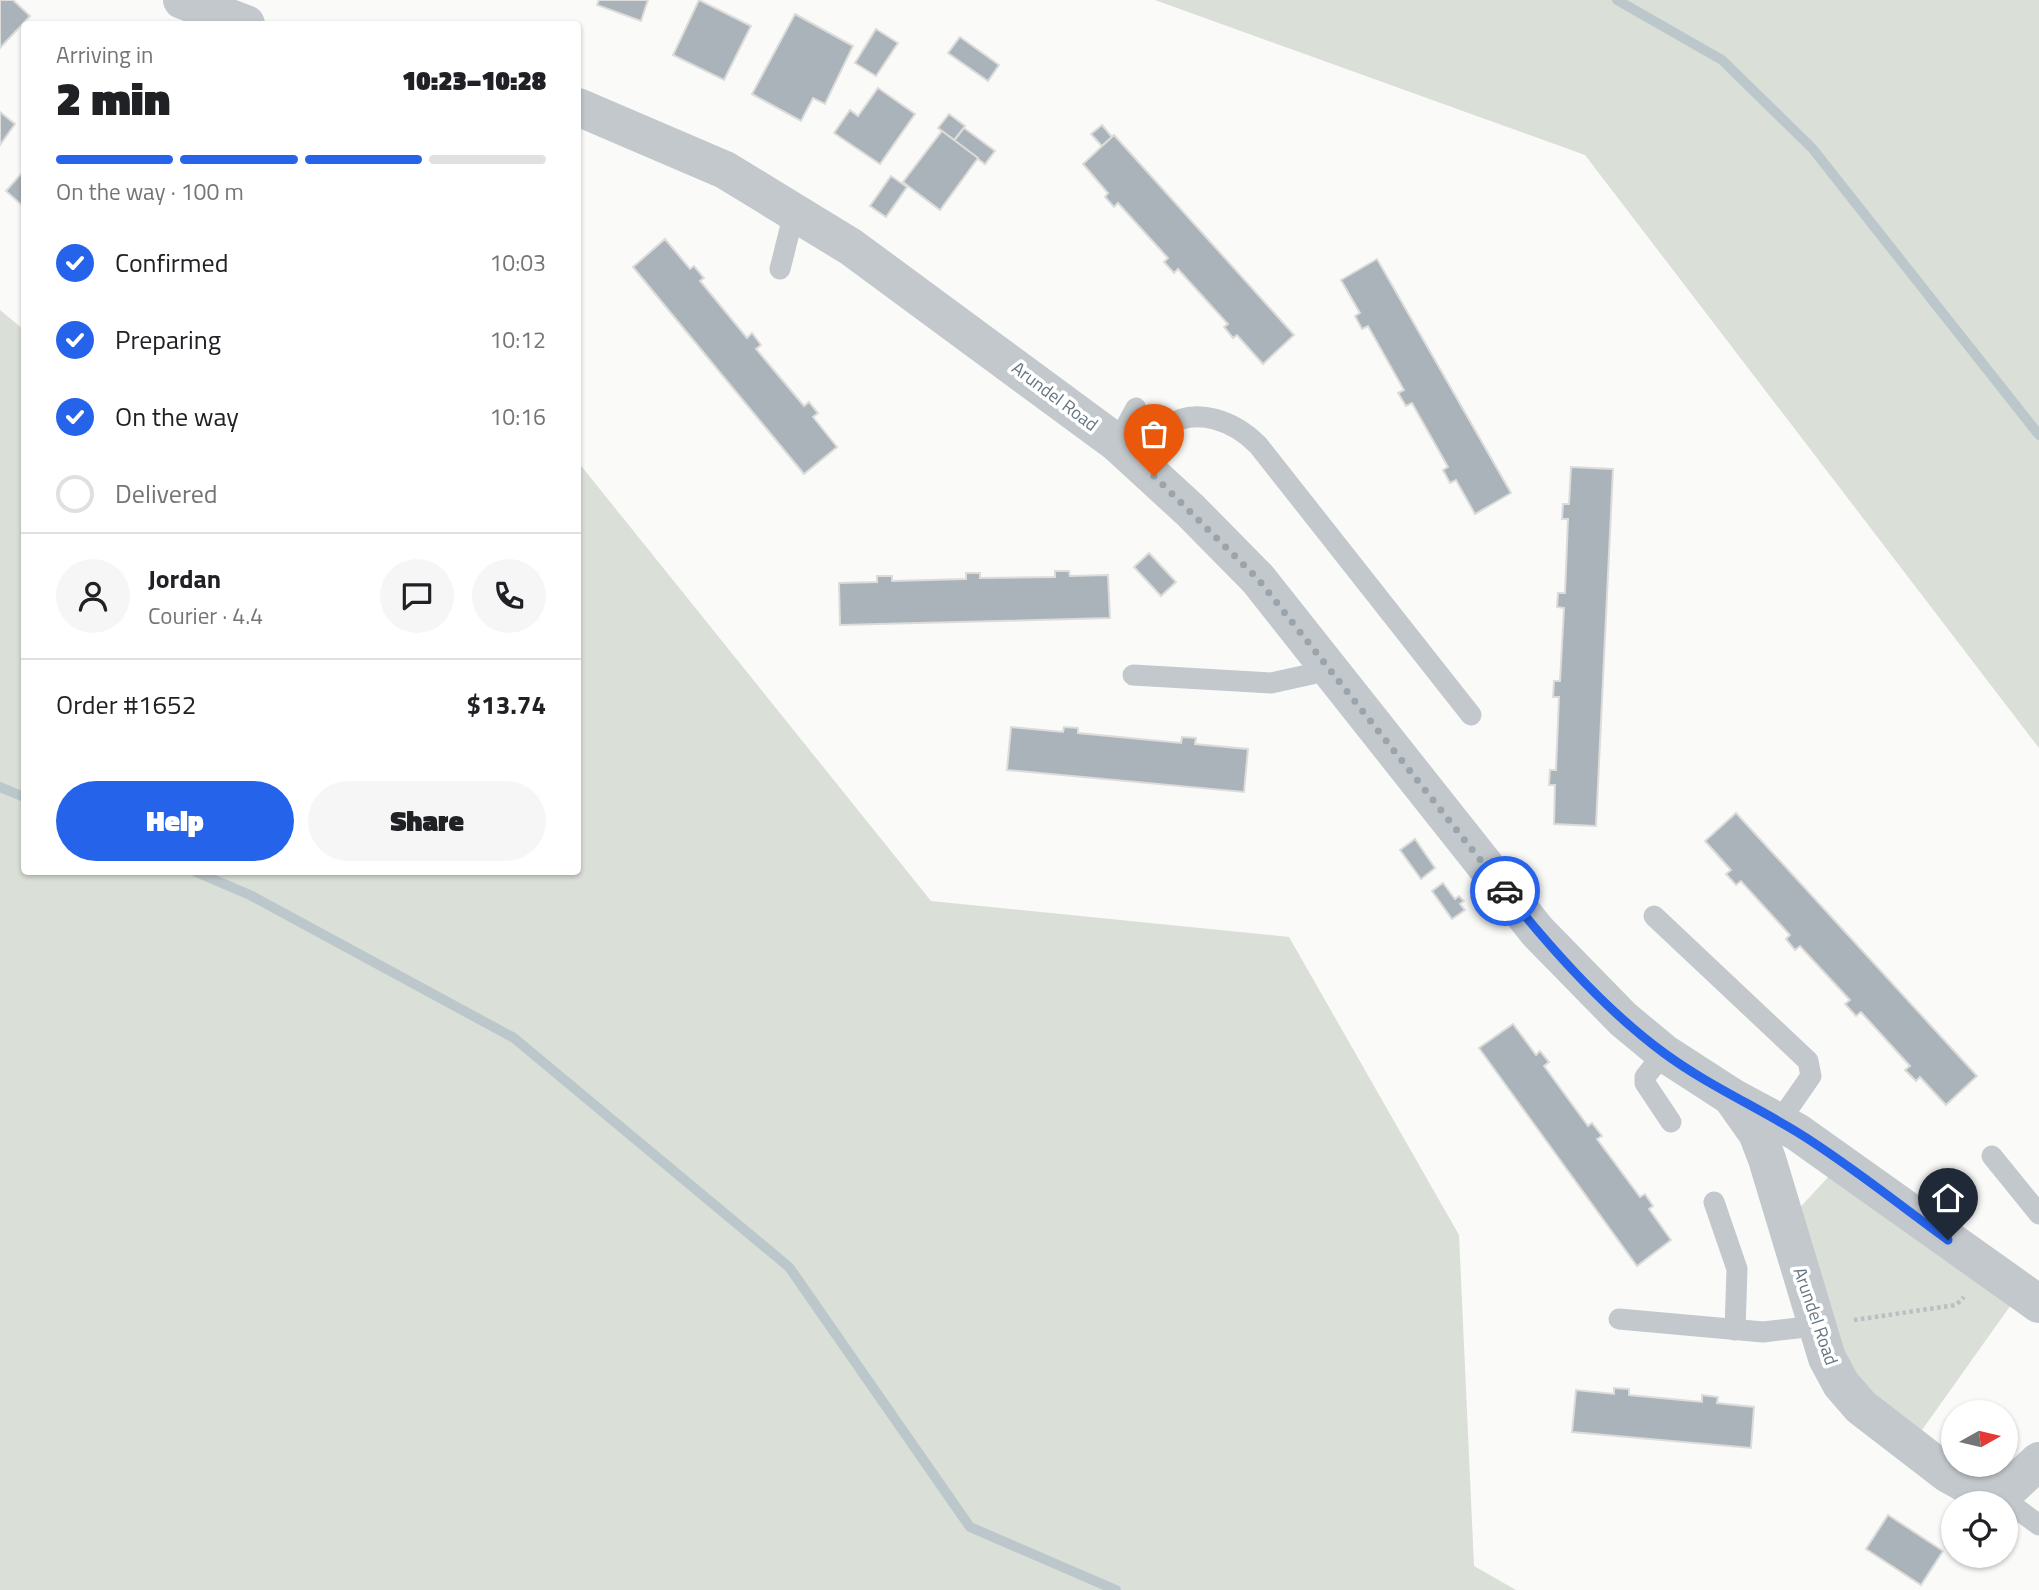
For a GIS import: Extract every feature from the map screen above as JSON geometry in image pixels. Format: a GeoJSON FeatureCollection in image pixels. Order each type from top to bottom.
{"type":"FeatureCollection","features":[{"type":"Feature","properties":{"kind":"street"},"geometry":{"type":"LineString","coordinates":[[182,0],[238,21]]}},
{"type":"Feature","properties":{"kind":"street","name":"Arundel Road"},"geometry":{"type":"LineString","coordinates":[[581,108],[725,170],[851,247],[1126,451],[1258,579],[1537,931],[1586,983],[1664,1053],[1732,1097],[1779,1122],[2039,1304]]}},
{"type":"Feature","properties":{"kind":"street","name":"Arundel Road"},"geometry":{"type":"LineString","coordinates":[[1732,1097],[1757,1133],[1767,1158],[1815,1326],[1826,1359],[1841,1384],[1861,1407],[1948,1474],[1979,1491]]}},
{"type":"Feature","properties":{"kind":"street"},"geometry":{"type":"LineString","coordinates":[[2002,1491],[2023,1479],[2039,1461]]}},
{"type":"Feature","properties":{"kind":"lane"},"geometry":{"type":"LineString","coordinates":[[780,269],[794,212]]}},
{"type":"Feature","properties":{"kind":"lane"},"geometry":{"type":"LineString","coordinates":[[1126,451],[1136,408]]}},
{"type":"Feature","properties":{"kind":"lane"},"geometry":{"type":"LineString","coordinates":[[1126,451],[1165,427],[1198,416],[1220,419],[1241,428],[1258,445],[1471,715]]}},
{"type":"Feature","properties":{"kind":"lane"},"geometry":{"type":"LineString","coordinates":[[1133,675],[1271,683],[1330,670]]}},
{"type":"Feature","properties":{"kind":"lane"},"geometry":{"type":"LineString","coordinates":[[1654,916],[1808,1061],[1811,1076],[1779,1122]]}},
{"type":"Feature","properties":{"kind":"lane"},"geometry":{"type":"LineString","coordinates":[[1664,1053],[1645,1077],[1645,1083],[1671,1122]]}},
{"type":"Feature","properties":{"kind":"lane"},"geometry":{"type":"LineString","coordinates":[[1992,1156],[2039,1214]]}},
{"type":"Feature","properties":{"kind":"lane"},"geometry":{"type":"LineString","coordinates":[[1714,1202],[1737,1269],[1735,1330]]}},
{"type":"Feature","properties":{"kind":"lane"},"geometry":{"type":"LineString","coordinates":[[1619,1319],[1735,1330],[1775,1331],[1815,1326]]}},
{"type":"Feature","properties":{"kind":"lane"},"geometry":{"type":"LineString","coordinates":[[2018,1510],[2039,1525]]}},
{"type":"Feature","properties":{"kind":"path"},"geometry":{"type":"LineString","coordinates":[[1815,1326],[1956,1305],[1992,1270]]}},
{"type":"Feature","properties":{"kind":"shaded area"},"geometry":{"type":"Polygon","coordinates":[[[1155,0],[2039,0],[2039,748],[1585,155],[1155,0]]]}},
{"type":"Feature","properties":{"kind":"shaded area"},"geometry":{"type":"Polygon","coordinates":[[[0,310],[21,328],[21,875],[581,875],[581,466],[931,901],[1289,937],[1459,1235],[1474,1566],[1516,1590],[0,1590],[0,310]]]}},
{"type":"Feature","properties":{"kind":"shaded area"},"geometry":{"type":"Polygon","coordinates":[[[1833,1172],[2013,1302],[1917,1437],[1859,1387],[1791,1217],[1833,1172]]]}},
{"type":"Feature","properties":{"kind":"building"},"geometry":{"type":"Polygon","coordinates":[[[0,0],[13,0],[30,16],[21,21],[21,26],[0,48],[0,0]]]}},
{"type":"Feature","properties":{"kind":"building"},"geometry":{"type":"Polygon","coordinates":[[[599,0],[648,0],[641,21],[597,5],[599,0]]]}},
{"type":"Feature","properties":{"kind":"building"},"geometry":{"type":"Polygon","coordinates":[[[699,0],[751,26],[724,80],[673,55],[699,0]]]}},
{"type":"Feature","properties":{"kind":"building"},"geometry":{"type":"Polygon","coordinates":[[[795,14],[853,46],[825,104],[813,98],[801,121],[752,94],[795,14]]]}},
{"type":"Feature","properties":{"kind":"building"},"geometry":{"type":"Polygon","coordinates":[[[876,29],[898,43],[876,76],[855,63],[876,29]]]}},
{"type":"Feature","properties":{"kind":"building"},"geometry":{"type":"Polygon","coordinates":[[[960,37],[999,65],[988,81],[948,53],[960,37]]]}},
{"type":"Feature","properties":{"kind":"building"},"geometry":{"type":"Polygon","coordinates":[[[878,88],[915,114],[880,164],[834,133],[850,110],[858,116],[878,88]]]}},
{"type":"Feature","properties":{"kind":"building"},"geometry":{"type":"Polygon","coordinates":[[[0,112],[15,124],[0,145],[0,112]]]}},
{"type":"Feature","properties":{"kind":"building"},"geometry":{"type":"Polygon","coordinates":[[[949,114],[965,126],[954,140],[938,128],[949,114]]]}},
{"type":"Feature","properties":{"kind":"building"},"geometry":{"type":"Polygon","coordinates":[[[1102,125],[1112,137],[1102,146],[1091,134],[1102,125]]]}},
{"type":"Feature","properties":{"kind":"building"},"geometry":{"type":"Polygon","coordinates":[[[964,128],[995,151],[985,164],[954,141],[964,128]]]}},
{"type":"Feature","properties":{"kind":"building"},"geometry":{"type":"Polygon","coordinates":[[[942,131],[978,158],[940,210],[903,182],[942,131]]]}},
{"type":"Feature","properties":{"kind":"building"},"geometry":{"type":"Polygon","coordinates":[[[1114,135],[1294,335],[1263,364],[1237,335],[1233,338],[1224,327],[1228,324],[1178,269],[1174,273],[1164,262],[1168,258],[1118,203],[1114,207],[1105,197],[1108,193],[1083,164],[1114,135]]]}},
{"type":"Feature","properties":{"kind":"building"},"geometry":{"type":"Polygon","coordinates":[[[21,174],[21,204],[6,191],[21,174]]]}},
{"type":"Feature","properties":{"kind":"building"},"geometry":{"type":"Polygon","coordinates":[[[891,176],[907,187],[886,217],[870,206],[891,176]]]}},
{"type":"Feature","properties":{"kind":"building"},"geometry":{"type":"Polygon","coordinates":[[[665,239],[690,269],[694,266],[704,278],[700,281],[747,338],[752,333],[761,345],[756,349],[804,406],[809,402],[818,413],[813,417],[837,447],[804,474],[633,267],[665,239]]]}},
{"type":"Feature","properties":{"kind":"building"},"geometry":{"type":"Polygon","coordinates":[[[1377,259],[1511,493],[1475,514],[1456,480],[1450,483],[1443,470],[1448,467],[1412,403],[1406,406],[1398,393],[1404,390],[1368,326],[1362,329],[1355,316],[1360,313],[1341,280],[1377,259]]]}},
{"type":"Feature","properties":{"kind":"building"},"geometry":{"type":"Polygon","coordinates":[[[1571,467],[1613,469],[1596,826],[1554,824],[1555,785],[1549,785],[1550,770],[1556,770],[1559,697],[1553,697],[1554,681],[1560,681],[1564,608],[1557,607],[1558,593],[1565,593],[1568,519],[1562,519],[1563,504],[1569,504],[1571,467]]]}},
{"type":"Feature","properties":{"kind":"building"},"geometry":{"type":"Polygon","coordinates":[[[1149,553],[1176,582],[1161,596],[1134,567],[1149,553]]]}},
{"type":"Feature","properties":{"kind":"building"},"geometry":{"type":"Polygon","coordinates":[[[1055,571],[1069,571],[1070,576],[1108,575],[1110,618],[840,625],[839,583],[877,582],[877,576],[892,576],[892,581],[966,579],[966,573],[980,573],[980,578],[1055,577],[1055,571]]]}},
{"type":"Feature","properties":{"kind":"building"},"geometry":{"type":"Polygon","coordinates":[[[1011,727],[1063,732],[1064,727],[1078,728],[1078,733],[1181,743],[1182,737],[1196,738],[1195,744],[1248,749],[1244,792],[1007,770],[1011,727]]]}},
{"type":"Feature","properties":{"kind":"building"},"geometry":{"type":"Polygon","coordinates":[[[1736,813],[1977,1076],[1946,1105],[1920,1077],[1916,1081],[1905,1070],[1910,1066],[1861,1012],[1856,1016],[1845,1004],[1850,1000],[1800,946],[1795,950],[1786,939],[1790,935],[1741,881],[1736,885],[1726,874],[1731,870],[1705,841],[1736,813]]]}},
{"type":"Feature","properties":{"kind":"building"},"geometry":{"type":"Polygon","coordinates":[[[1415,839],[1435,868],[1421,879],[1400,850],[1415,839]]]}},
{"type":"Feature","properties":{"kind":"building"},"geometry":{"type":"Polygon","coordinates":[[[1443,883],[1455,899],[1459,896],[1464,901],[1460,904],[1465,910],[1452,919],[1432,891],[1443,883]]]}},
{"type":"Feature","properties":{"kind":"building"},"geometry":{"type":"Polygon","coordinates":[[[1513,1024],[1536,1055],[1540,1051],[1549,1062],[1544,1066],[1588,1126],[1592,1123],[1602,1136],[1597,1139],[1640,1197],[1645,1194],[1653,1206],[1649,1209],[1671,1240],[1637,1266],[1479,1048],[1513,1024]]]}},
{"type":"Feature","properties":{"kind":"building"},"geometry":{"type":"Polygon","coordinates":[[[1614,1388],[1629,1389],[1629,1395],[1702,1402],[1702,1395],[1718,1397],[1717,1403],[1754,1407],[1751,1448],[1572,1432],[1576,1390],[1614,1394],[1614,1388]]]}},
{"type":"Feature","properties":{"kind":"building"},"geometry":{"type":"Polygon","coordinates":[[[1888,1515],[1941,1550],[1941,1554],[1921,1585],[1866,1549],[1888,1515]]]}},
{"type":"Feature","properties":{"kind":"waterway"},"geometry":{"type":"LineString","coordinates":[[1617,0],[1722,60],[1812,148],[2039,435]]}},
{"type":"Feature","properties":{"kind":"waterway"},"geometry":{"type":"LineString","coordinates":[[0,787],[21,796]]}},
{"type":"Feature","properties":{"kind":"waterway"},"geometry":{"type":"LineString","coordinates":[[203,875],[250,895],[514,1038],[789,1267],[970,1527],[1116,1590]]}},
{"type":"Feature","properties":{"kind":"way so far"},"geometry":{"type":"LineString","coordinates":[[1154,476],[1258,579],[1505,891]]}},
{"type":"Feature","properties":{"kind":"route"},"geometry":{"type":"LineString","coordinates":[[1505,891],[1537,931],[1586,983],[1664,1053],[1732,1097],[1797,1132],[1948,1240]]}}]}
